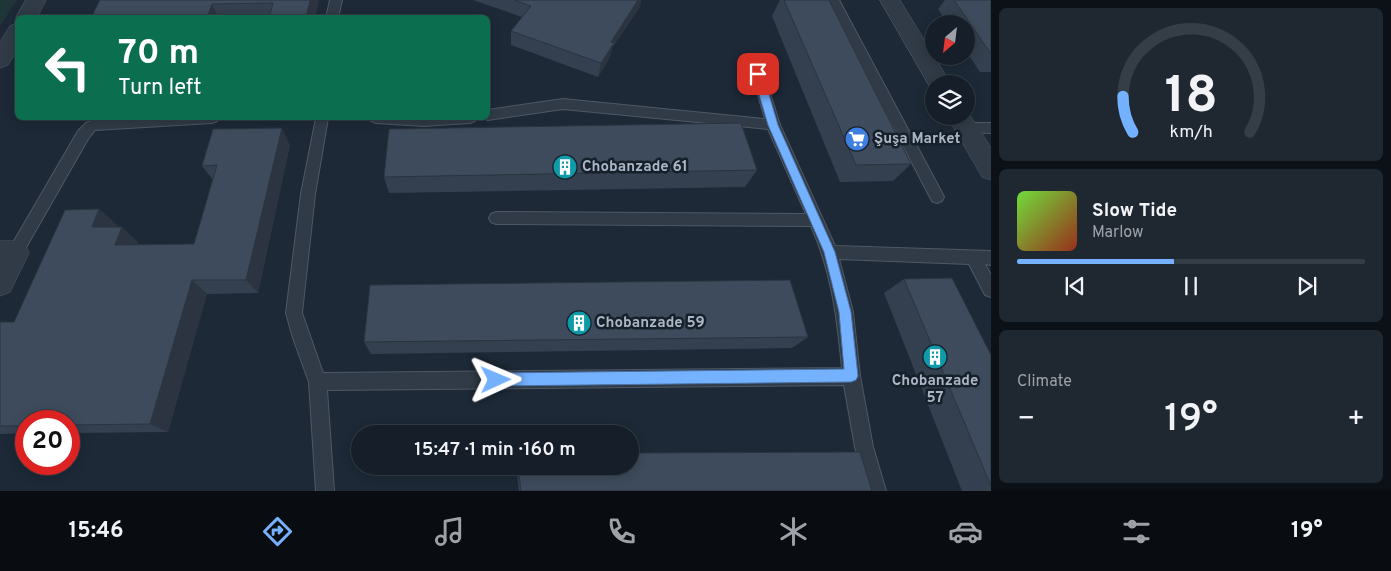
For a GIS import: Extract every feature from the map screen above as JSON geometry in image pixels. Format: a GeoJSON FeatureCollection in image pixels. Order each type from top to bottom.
{"type":"FeatureCollection","features":[{"type":"Feature","properties":{"kind":"street"},"geometry":{"type":"LineString","coordinates":[[28,15],[36,0]]}},
{"type":"Feature","properties":{"kind":"street"},"geometry":{"type":"LineString","coordinates":[[890,0],[935,75]]}},
{"type":"Feature","properties":{"kind":"street"},"geometry":{"type":"LineString","coordinates":[[0,60],[15,36]]}},
{"type":"Feature","properties":{"kind":"street"},"geometry":{"type":"LineString","coordinates":[[964,125],[991,170]]}},
{"type":"Feature","properties":{"kind":"street"},"geometry":{"type":"LineString","coordinates":[[0,283],[8,253]]}},
{"type":"Feature","properties":{"kind":"lane"},"geometry":{"type":"LineString","coordinates":[[333,15],[336,0]]}},
{"type":"Feature","properties":{"kind":"lane"},"geometry":{"type":"LineString","coordinates":[[834,0],[937,197]]}},
{"type":"Feature","properties":{"kind":"lane"},"geometry":{"type":"LineString","coordinates":[[758,74],[773,125],[830,252],[845,312],[851,376],[864,447],[877,491]]}},
{"type":"Feature","properties":{"kind":"lane"},"geometry":{"type":"LineString","coordinates":[[490,115],[563,104],[773,125]]}},
{"type":"Feature","properties":{"kind":"lane"},"geometry":{"type":"LineString","coordinates":[[8,253],[83,135],[91,126],[175,120]]}},
{"type":"Feature","properties":{"kind":"lane"},"geometry":{"type":"LineString","coordinates":[[322,120],[308,194],[294,313],[301,338],[318,382],[324,491]]}},
{"type":"Feature","properties":{"kind":"lane"},"geometry":{"type":"LineString","coordinates":[[392,120],[408,122],[455,120]]}},
{"type":"Feature","properties":{"kind":"lane"},"geometry":{"type":"LineString","coordinates":[[975,125],[991,128]]}},
{"type":"Feature","properties":{"kind":"lane"},"geometry":{"type":"LineString","coordinates":[[496,218],[816,220]]}},
{"type":"Feature","properties":{"kind":"lane"},"geometry":{"type":"LineString","coordinates":[[830,252],[991,258]]}},
{"type":"Feature","properties":{"kind":"lane"},"geometry":{"type":"LineString","coordinates":[[974,258],[991,290]]}},
{"type":"Feature","properties":{"kind":"lane"},"geometry":{"type":"LineString","coordinates":[[318,382],[851,376]]}},
{"type":"Feature","properties":{"kind":"green space"},"geometry":{"type":"Polygon","coordinates":[[[0,0],[17,0],[0,26],[0,0]]]}},
{"type":"Feature","properties":{"kind":"building"},"geometry":{"type":"Polygon","coordinates":[[[100,0],[310,0],[307,15],[270,15],[273,3],[212,4],[208,15],[92,15],[100,0]]]}},
{"type":"Feature","properties":{"kind":"building"},"geometry":{"type":"Polygon","coordinates":[[[514,0],[638,0],[611,42],[614,43],[601,63],[511,31],[531,6],[514,0]]]}},
{"type":"Feature","properties":{"kind":"building"},"geometry":{"type":"Polygon","coordinates":[[[784,0],[829,0],[911,164],[856,165],[784,0]]]}},
{"type":"Feature","properties":{"kind":"building"},"geometry":{"type":"Polygon","coordinates":[[[954,0],[991,0],[991,54],[975,31],[975,15],[964,15],[954,0]]]}},
{"type":"Feature","properties":{"kind":"building"},"geometry":{"type":"Polygon","coordinates":[[[741,123],[757,170],[384,177],[389,129],[741,123]]]}},
{"type":"Feature","properties":{"kind":"building"},"geometry":{"type":"Polygon","coordinates":[[[282,128],[246,280],[192,280],[150,424],[80,425],[80,410],[15,410],[15,426],[0,426],[0,322],[14,322],[65,210],[99,209],[92,227],[122,227],[115,245],[194,244],[217,165],[202,166],[213,129],[282,128]]]}},
{"type":"Feature","properties":{"kind":"building"},"geometry":{"type":"Polygon","coordinates":[[[952,278],[991,355],[991,486],[904,279],[952,278]]]}},
{"type":"Feature","properties":{"kind":"building","name":"Chobanzade 59"},"geometry":{"type":"Polygon","coordinates":[[[790,280],[808,337],[364,342],[370,285],[790,280]]]}},
{"type":"Feature","properties":{"kind":"building"},"geometry":{"type":"Polygon","coordinates":[[[860,452],[872,491],[521,491],[519,475],[639,475],[639,453],[860,452]]]}},
{"type":"Feature","properties":{"kind":"place","name":"Şuşa Market"},"geometry":{"type":"Point","coordinates":[857,139]}},
{"type":"Feature","properties":{"kind":"place","name":"Chobanzade 61"},"geometry":{"type":"Point","coordinates":[565,167]}},
{"type":"Feature","properties":{"kind":"place","name":"Chobanzade 59"},"geometry":{"type":"Point","coordinates":[579,323]}},
{"type":"Feature","properties":{"kind":"place","name":"Chobanzade 57"},"geometry":{"type":"Point","coordinates":[935,357]}},
{"type":"Feature","properties":{"kind":"route"},"geometry":{"type":"LineString","coordinates":[[496,380],[851,376],[845,312],[830,252],[773,125],[758,74]]}}]}
